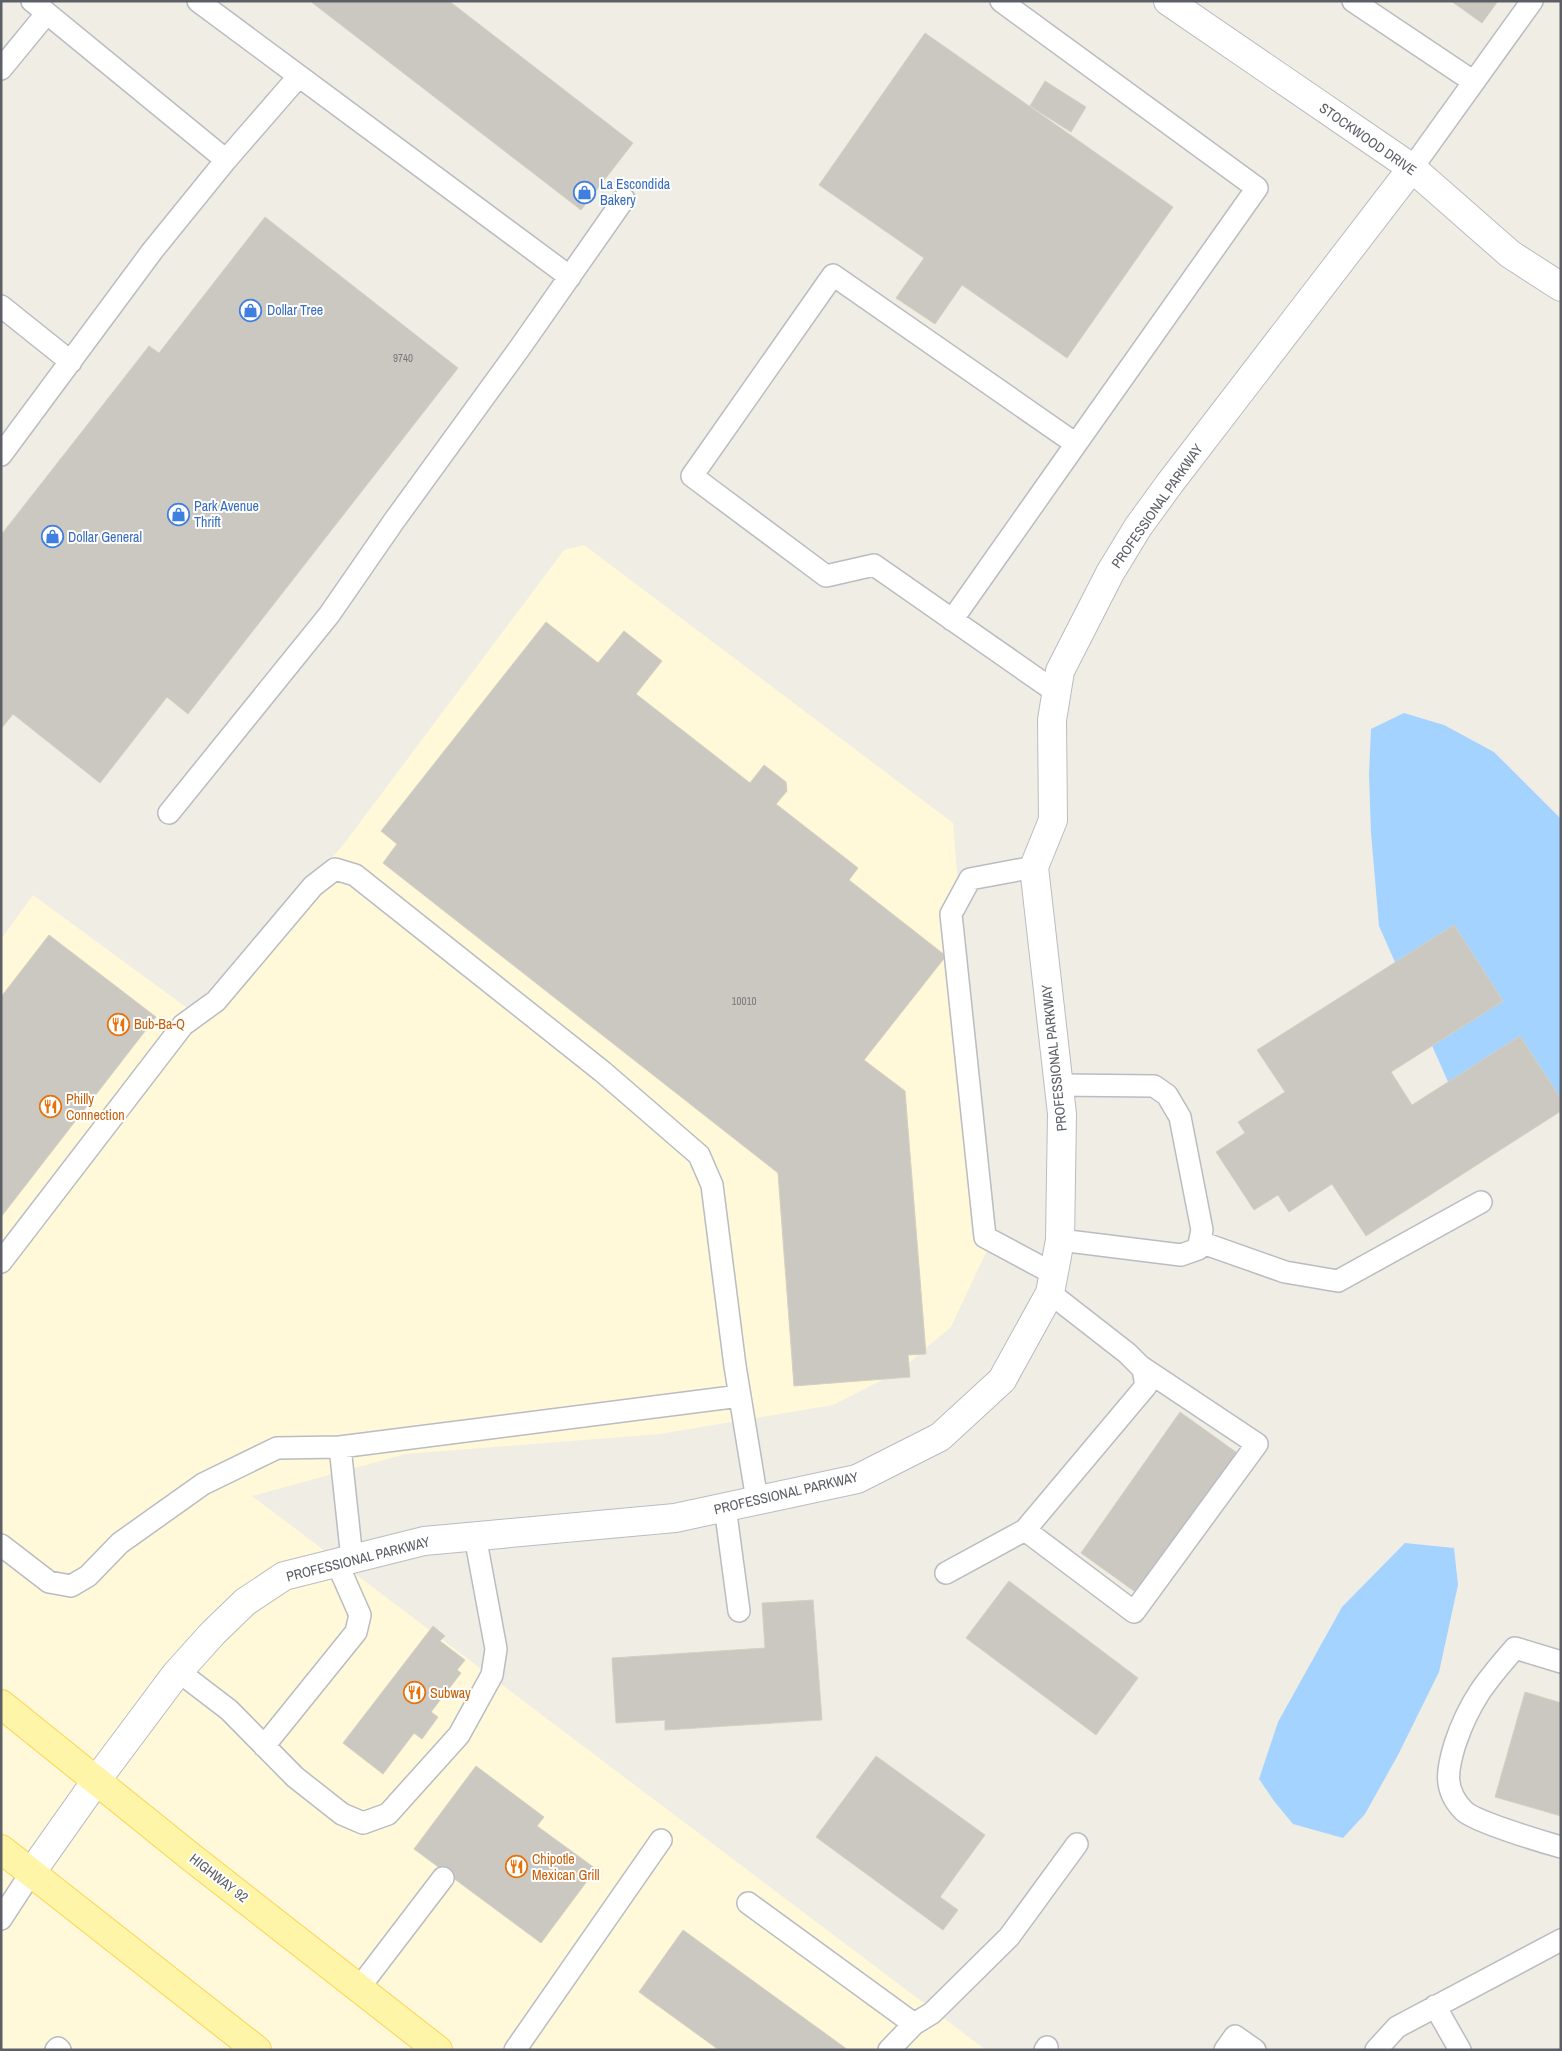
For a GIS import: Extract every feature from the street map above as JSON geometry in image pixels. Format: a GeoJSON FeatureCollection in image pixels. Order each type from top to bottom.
{"type":"FeatureCollection","features":[{"type":"Feature","properties":{"kind":"main road","name":"HIGHWAY 92"},"geometry":{"type":"LineString","coordinates":[[1,1704],[438,2050]]}},
{"type":"Feature","properties":{"kind":"main road"},"geometry":{"type":"LineString","coordinates":[[1,1849],[257,2050]]}},
{"type":"Feature","properties":{"kind":"street","name":"STOCKWOOD DRIVE"},"geometry":{"type":"LineString","coordinates":[[1168,1],[1412,168],[1510,254],[1561,287]]}},
{"type":"Feature","properties":{"kind":"street","name":"PROFESSIONAL PARKWAY"},"geometry":{"type":"LineString","coordinates":[[31,1873],[96,1781],[178,1671],[212,1633],[245,1602],[284,1576],[424,1541],[675,1518],[857,1479],[940,1438],[1002,1380],[1052,1284],[1060,1240],[1062,1114],[1034,867],[1053,820],[1052,720],[1060,671],[1110,573],[1138,527],[1412,168]]}},
{"type":"Feature","properties":{"kind":"lane"},"geometry":{"type":"LineString","coordinates":[[198,1],[570,277]]}},
{"type":"Feature","properties":{"kind":"lane"},"geometry":{"type":"LineString","coordinates":[[952,620],[1257,188],[1001,1]]}},
{"type":"Feature","properties":{"kind":"lane"},"geometry":{"type":"LineString","coordinates":[[1353,1],[1474,82]]}},
{"type":"Feature","properties":{"kind":"lane"},"geometry":{"type":"LineString","coordinates":[[1412,168],[1532,1]]}},
{"type":"Feature","properties":{"kind":"lane"},"geometry":{"type":"LineString","coordinates":[[1,69],[40,7],[226,160]]}},
{"type":"Feature","properties":{"kind":"lane"},"geometry":{"type":"LineString","coordinates":[[1,455],[153,250],[226,160],[299,76]]}},
{"type":"Feature","properties":{"kind":"lane"},"geometry":{"type":"LineString","coordinates":[[169,813],[329,615],[624,199]]}},
{"type":"Feature","properties":{"kind":"lane"},"geometry":{"type":"LineString","coordinates":[[1056,692],[874,566],[826,576],[692,476],[833,275],[1076,444]]}},
{"type":"Feature","properties":{"kind":"lane"},"geometry":{"type":"LineString","coordinates":[[1,306],[71,362]]}},
{"type":"Feature","properties":{"kind":"lane"},"geometry":{"type":"LineString","coordinates":[[946,1573],[1025,1530],[1146,1386],[1143,1369],[1127,1353],[1052,1284],[985,1237],[952,914],[970,879],[1034,867]]}},
{"type":"Feature","properties":{"kind":"lane"},"geometry":{"type":"LineString","coordinates":[[1,1262],[113,1120],[183,1025],[216,1001],[313,886],[335,870],[355,875],[603,1072],[699,1155],[712,1185],[740,1396],[757,1500]]}},
{"type":"Feature","properties":{"kind":"lane"},"geometry":{"type":"LineString","coordinates":[[1059,1085],[1154,1086],[1167,1094],[1180,1117],[1202,1230],[1198,1248],[1181,1255],[1060,1240]]}},
{"type":"Feature","properties":{"kind":"lane"},"geometry":{"type":"LineString","coordinates":[[1200,1242],[1285,1272],[1338,1280],[1481,1202]]}},
{"type":"Feature","properties":{"kind":"lane"},"geometry":{"type":"LineString","coordinates":[[1025,1530],[1134,1612],[1257,1444],[1140,1366]]}},
{"type":"Feature","properties":{"kind":"lane"},"geometry":{"type":"LineString","coordinates":[[1,1546],[49,1582],[71,1586],[88,1576],[120,1543],[203,1484],[276,1448],[340,1447],[740,1396]]}},
{"type":"Feature","properties":{"kind":"lane"},"geometry":{"type":"LineString","coordinates":[[264,1746],[356,1632],[360,1615],[345,1561],[340,1447]]}},
{"type":"Feature","properties":{"kind":"lane"},"geometry":{"type":"LineString","coordinates":[[725,1507],[739,1611]]}},
{"type":"Feature","properties":{"kind":"lane"},"geometry":{"type":"LineString","coordinates":[[178,1671],[229,1710],[295,1777],[342,1814],[363,1823],[388,1814],[459,1735],[492,1675],[496,1648],[475,1536]]}},
{"type":"Feature","properties":{"kind":"lane"},"geometry":{"type":"LineString","coordinates":[[1561,1662],[1515,1648],[1488,1680],[1473,1701],[1464,1719],[1449,1764],[1448,1783],[1457,1801],[1474,1818],[1561,1846]]}},
{"type":"Feature","properties":{"kind":"lane"},"geometry":{"type":"LineString","coordinates":[[515,2050],[661,1840]]}},
{"type":"Feature","properties":{"kind":"lane"},"geometry":{"type":"LineString","coordinates":[[889,2050],[914,2024],[932,2013],[1009,1937],[1077,1844]]}},
{"type":"Feature","properties":{"kind":"lane"},"geometry":{"type":"LineString","coordinates":[[1,1919],[31,1873]]}},
{"type":"Feature","properties":{"kind":"lane"},"geometry":{"type":"LineString","coordinates":[[359,1988],[443,1878]]}},
{"type":"Feature","properties":{"kind":"lane"},"geometry":{"type":"LineString","coordinates":[[748,1902],[914,2024]]}},
{"type":"Feature","properties":{"kind":"lane"},"geometry":{"type":"LineString","coordinates":[[1376,2050],[1396,2027],[1561,1940]]}},
{"type":"Feature","properties":{"kind":"lane"},"geometry":{"type":"LineString","coordinates":[[1435,2006],[1460,2050]]}},
{"type":"Feature","properties":{"kind":"lane"},"geometry":{"type":"LineString","coordinates":[[1225,2050],[1235,2036],[1255,2050]]}},
{"type":"Feature","properties":{"kind":"lane"},"geometry":{"type":"LineString","coordinates":[[56,2050],[58,2048],[60,2050]]}},
{"type":"Feature","properties":{"kind":"shaded area"},"geometry":{"type":"Polygon","coordinates":[[[584,545],[953,823],[988,1248],[951,1327],[898,1372],[833,1405],[660,1434],[406,1454],[252,1496],[986,2050],[1,2050],[1,939],[33,895],[194,1013],[343,845],[564,550],[584,545]]]}},
{"type":"Feature","properties":{"kind":"water"},"geometry":{"type":"Polygon","coordinates":[[[1404,713],[1444,725],[1494,752],[1561,819],[1561,1100],[1449,1084],[1379,926],[1371,833],[1369,775],[1371,729],[1404,713]]]}},
{"type":"Feature","properties":{"kind":"water"},"geometry":{"type":"Polygon","coordinates":[[[1405,1543],[1454,1548],[1458,1585],[1439,1672],[1398,1755],[1365,1814],[1343,1838],[1293,1824],[1259,1779],[1278,1722],[1342,1607],[1405,1543]]]}},
{"type":"Feature","properties":{"kind":"building"},"geometry":{"type":"Polygon","coordinates":[[[310,1],[449,1],[633,143],[581,210],[310,1]]]}},
{"type":"Feature","properties":{"kind":"building"},"geometry":{"type":"Polygon","coordinates":[[[1451,1],[1498,1],[1482,23],[1451,1]]]}},
{"type":"Feature","properties":{"kind":"building"},"geometry":{"type":"Polygon","coordinates":[[[925,33],[1173,207],[1067,358],[962,285],[935,324],[896,298],[924,258],[819,185],[925,33]]]}},
{"type":"Feature","properties":{"kind":"building"},"geometry":{"type":"Polygon","coordinates":[[[1045,81],[1086,107],[1071,132],[1030,106],[1045,81]]]}},
{"type":"Feature","properties":{"kind":"building"},"geometry":{"type":"Polygon","coordinates":[[[265,217],[458,368],[188,714],[167,697],[100,783],[13,714],[1,729],[1,535],[149,346],[159,353],[265,217]]]}},
{"type":"Feature","properties":{"kind":"building"},"geometry":{"type":"Polygon","coordinates":[[[546,622],[598,663],[624,631],[662,661],[636,694],[750,783],[764,765],[786,782],[787,791],[776,804],[858,868],[849,880],[946,956],[864,1060],[905,1091],[926,1354],[908,1355],[910,1377],[794,1386],[778,1173],[383,863],[397,844],[381,831],[546,622]]]}},
{"type":"Feature","properties":{"kind":"building"},"geometry":{"type":"Polygon","coordinates":[[[1454,925],[1503,1001],[1391,1072],[1412,1105],[1520,1036],[1561,1099],[1561,1111],[1366,1236],[1332,1184],[1289,1212],[1278,1195],[1254,1210],[1216,1152],[1245,1133],[1238,1122],[1285,1092],[1257,1050],[1454,925]]]}},
{"type":"Feature","properties":{"kind":"building"},"geometry":{"type":"Polygon","coordinates":[[[49,935],[156,1017],[1,1217],[1,997],[49,935]]]}},
{"type":"Feature","properties":{"kind":"building"},"geometry":{"type":"Polygon","coordinates":[[[1180,1412],[1240,1455],[1141,1596],[1081,1553],[1180,1412]]]}},
{"type":"Feature","properties":{"kind":"building"},"geometry":{"type":"Polygon","coordinates":[[[1009,1581],[1138,1678],[1096,1735],[966,1638],[1009,1581]]]}},
{"type":"Feature","properties":{"kind":"building"},"geometry":{"type":"Polygon","coordinates":[[[813,1600],[822,1720],[665,1730],[665,1720],[616,1723],[612,1658],[765,1648],[762,1603],[813,1600]]]}},
{"type":"Feature","properties":{"kind":"building","name":"Subway"},"geometry":{"type":"Polygon","coordinates":[[[433,1626],[445,1636],[440,1641],[465,1660],[457,1670],[461,1673],[431,1712],[438,1717],[422,1739],[414,1733],[383,1774],[343,1743],[433,1626]]]}},
{"type":"Feature","properties":{"kind":"building"},"geometry":{"type":"Polygon","coordinates":[[[1525,1692],[1561,1703],[1561,1816],[1495,1797],[1525,1692]]]}},
{"type":"Feature","properties":{"kind":"building"},"geometry":{"type":"Polygon","coordinates":[[[876,1756],[985,1835],[940,1897],[958,1910],[943,1930],[816,1837],[876,1756]]]}},
{"type":"Feature","properties":{"kind":"building"},"geometry":{"type":"Polygon","coordinates":[[[476,1766],[544,1817],[537,1826],[596,1869],[541,1943],[414,1849],[476,1766]]]}},
{"type":"Feature","properties":{"kind":"building"},"geometry":{"type":"Polygon","coordinates":[[[683,1930],[848,2050],[719,2050],[639,1992],[683,1930]]]}},
{"type":"Feature","properties":{"kind":"place","name":"La Escondida Bakery"},"geometry":{"type":"Point","coordinates":[584,192]}},
{"type":"Feature","properties":{"kind":"place","name":"Dollar Tree"},"geometry":{"type":"Point","coordinates":[251,310]}},
{"type":"Feature","properties":{"kind":"place","name":"Park Avenue Thrift"},"geometry":{"type":"Point","coordinates":[178,514]}},
{"type":"Feature","properties":{"kind":"place","name":"Dollar General"},"geometry":{"type":"Point","coordinates":[52,537]}},
{"type":"Feature","properties":{"kind":"place","name":"Bub-Ba-Q"},"geometry":{"type":"Point","coordinates":[118,1024]}},
{"type":"Feature","properties":{"kind":"place","name":"Philly Connection"},"geometry":{"type":"Point","coordinates":[50,1107]}},
{"type":"Feature","properties":{"kind":"place","name":"Subway"},"geometry":{"type":"Point","coordinates":[414,1693]}},
{"type":"Feature","properties":{"kind":"place","name":"Chipotle Mexican Grill"},"geometry":{"type":"Point","coordinates":[516,1867]}}]}
